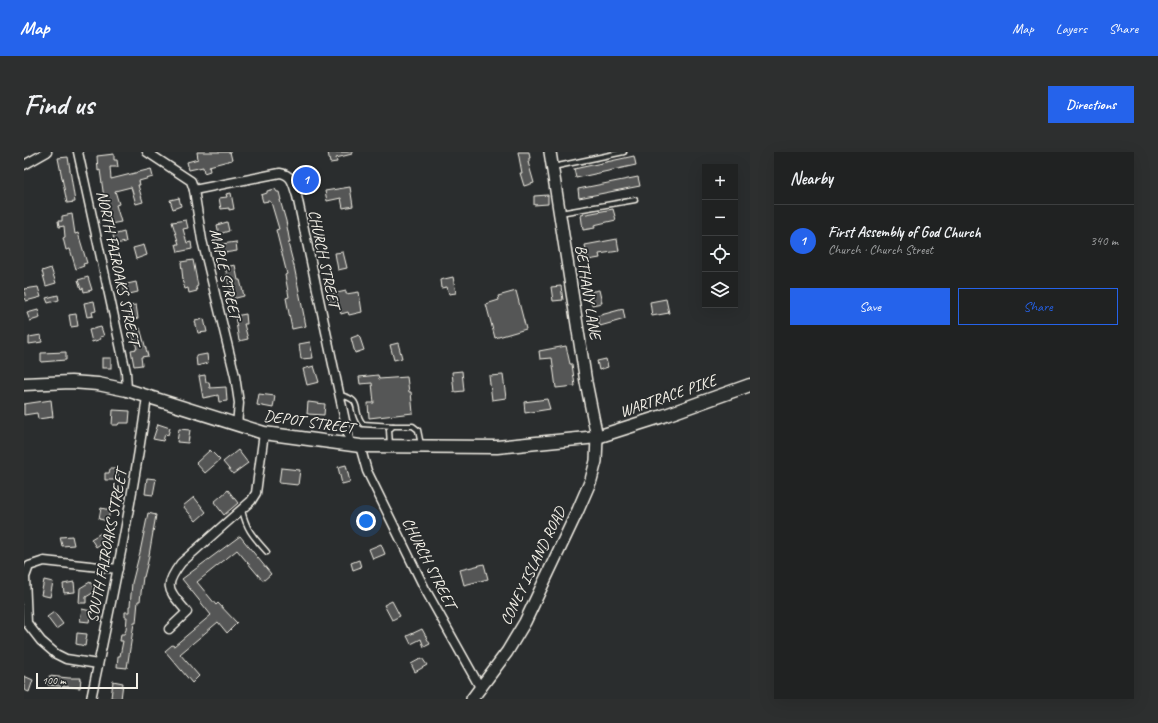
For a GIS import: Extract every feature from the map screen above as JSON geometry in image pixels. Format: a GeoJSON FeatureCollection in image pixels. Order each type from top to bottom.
{"type":"FeatureCollection","features":[{"type":"Feature","properties":{"kind":"main road","name":"DEPOT STREET"},"geometry":{"type":"LineString","coordinates":[[24,384],[71,382],[98,384],[126,390],[264,433],[355,445],[497,447],[597,437]]}},
{"type":"Feature","properties":{"kind":"main road","name":"WARTRACE PIKE"},"geometry":{"type":"LineString","coordinates":[[597,437],[663,416],[750,385]]}},
{"type":"Feature","properties":{"kind":"street"},"geometry":{"type":"LineString","coordinates":[[24,165],[33,155],[47,152]]}},
{"type":"Feature","properties":{"kind":"street","name":"NORTH FAIROAKS STREET"},"geometry":{"type":"LineString","coordinates":[[78,152],[126,372],[126,390]]}},
{"type":"Feature","properties":{"kind":"street","name":"MAPLE STREET"},"geometry":{"type":"LineString","coordinates":[[147,152],[191,181],[194,190],[202,240],[235,376],[239,403],[237,425]]}},
{"type":"Feature","properties":{"kind":"street","name":"BETHANY LANE"},"geometry":{"type":"LineString","coordinates":[[550,152],[586,382],[597,437]]}},
{"type":"Feature","properties":{"kind":"street","name":"CHURCH STREET"},"geometry":{"type":"LineString","coordinates":[[194,190],[280,173],[286,174],[291,178],[297,196],[339,395],[355,445],[422,582],[481,689]]}},
{"type":"Feature","properties":{"kind":"street","name":"SOUTH FAIROAKS STREET"},"geometry":{"type":"LineString","coordinates":[[91,699],[118,569],[141,437],[146,397]]}},
{"type":"Feature","properties":{"kind":"street"},"geometry":{"type":"LineString","coordinates":[[169,629],[187,612],[170,592],[170,583],[173,574],[181,563],[251,501],[256,493],[264,433]]}},
{"type":"Feature","properties":{"kind":"street","name":"CONEY ISLAND ROAD"},"geometry":{"type":"LineString","coordinates":[[472,699],[481,689],[507,652],[525,622],[578,510],[590,480],[596,461],[597,437]]}},
{"type":"Feature","properties":{"kind":"street"},"geometry":{"type":"LineString","coordinates":[[98,664],[66,659],[56,654],[41,641],[26,624],[25,577],[29,566],[44,561],[118,569]]}},
{"type":"Feature","properties":{"kind":"lane"},"geometry":{"type":"LineString","coordinates":[[552,167],[624,152]]}},
{"type":"Feature","properties":{"kind":"lane"},"geometry":{"type":"LineString","coordinates":[[560,213],[635,200]]}},
{"type":"Feature","properties":{"kind":"lane"},"geometry":{"type":"LineString","coordinates":[[339,395],[350,397],[355,401],[360,421],[364,424],[413,426],[418,430],[421,446]]}},
{"type":"Feature","properties":{"kind":"lane"},"geometry":{"type":"LineString","coordinates":[[390,446],[389,430],[393,426]]}},
{"type":"Feature","properties":{"kind":"lane"},"geometry":{"type":"LineString","coordinates":[[242,510],[245,524],[250,533],[267,552]]}},
{"type":"Feature","properties":{"kind":"building"},"geometry":{"type":"Polygon","coordinates":[[[197,152],[230,152],[232,160],[209,166],[210,171],[204,173],[203,167],[189,170],[187,162],[198,159],[197,152]]]}},
{"type":"Feature","properties":{"kind":"building"},"geometry":{"type":"Polygon","coordinates":[[[328,152],[352,152],[352,154],[336,158],[337,162],[330,163],[328,152]]]}},
{"type":"Feature","properties":{"kind":"building"},"geometry":{"type":"Polygon","coordinates":[[[518,152],[529,152],[530,158],[528,162],[534,183],[524,186],[520,173],[522,173],[518,152]]]}},
{"type":"Feature","properties":{"kind":"building"},"geometry":{"type":"Polygon","coordinates":[[[114,154],[114,160],[117,160],[118,167],[110,167],[111,179],[151,169],[153,177],[139,181],[140,185],[138,185],[143,202],[136,204],[131,187],[115,191],[119,204],[116,205],[121,222],[110,224],[100,170],[98,171],[97,156],[114,154]]]}},
{"type":"Feature","properties":{"kind":"building"},"geometry":{"type":"Polygon","coordinates":[[[634,156],[636,165],[576,178],[574,169],[634,156]]]}},
{"type":"Feature","properties":{"kind":"building"},"geometry":{"type":"Polygon","coordinates":[[[68,157],[75,202],[67,203],[58,158],[68,157]]]}},
{"type":"Feature","properties":{"kind":"building"},"geometry":{"type":"Polygon","coordinates":[[[638,177],[640,186],[579,198],[578,189],[638,177]]]}},
{"type":"Feature","properties":{"kind":"building"},"geometry":{"type":"Polygon","coordinates":[[[350,187],[353,206],[343,208],[341,198],[327,201],[325,191],[350,187]]]}},
{"type":"Feature","properties":{"kind":"building"},"geometry":{"type":"Polygon","coordinates":[[[275,189],[279,192],[286,221],[290,243],[288,243],[306,326],[292,329],[286,298],[289,297],[285,275],[287,274],[276,230],[279,229],[271,202],[263,202],[261,195],[267,193],[267,191],[275,189]]]}},
{"type":"Feature","properties":{"kind":"building"},"geometry":{"type":"Polygon","coordinates":[[[231,193],[234,209],[221,209],[219,198],[227,197],[226,194],[231,193]]]}},
{"type":"Feature","properties":{"kind":"building"},"geometry":{"type":"Polygon","coordinates":[[[548,195],[548,204],[534,205],[534,196],[548,195]]]}},
{"type":"Feature","properties":{"kind":"building"},"geometry":{"type":"Polygon","coordinates":[[[179,198],[181,206],[173,209],[170,200],[179,198]]]}},
{"type":"Feature","properties":{"kind":"building"},"geometry":{"type":"Polygon","coordinates":[[[613,209],[616,220],[594,225],[595,228],[583,230],[581,215],[613,209]]]}},
{"type":"Feature","properties":{"kind":"building"},"geometry":{"type":"Polygon","coordinates":[[[72,214],[75,234],[78,233],[87,263],[76,269],[70,249],[66,250],[63,238],[65,237],[64,226],[59,227],[58,221],[62,221],[62,216],[72,214]]]}},
{"type":"Feature","properties":{"kind":"building"},"geometry":{"type":"Polygon","coordinates":[[[186,220],[188,228],[183,229],[187,243],[191,242],[192,249],[178,252],[176,244],[179,244],[172,222],[186,220]]]}},
{"type":"Feature","properties":{"kind":"building"},"geometry":{"type":"Polygon","coordinates":[[[227,222],[229,231],[219,234],[217,225],[227,222]]]}},
{"type":"Feature","properties":{"kind":"building"},"geometry":{"type":"Polygon","coordinates":[[[124,232],[126,242],[115,244],[113,235],[124,232]]]}},
{"type":"Feature","properties":{"kind":"building"},"geometry":{"type":"Polygon","coordinates":[[[617,239],[619,251],[599,254],[600,258],[588,260],[585,245],[617,239]]]}},
{"type":"Feature","properties":{"kind":"building"},"geometry":{"type":"Polygon","coordinates":[[[236,242],[237,251],[224,253],[222,244],[236,242]]]}},
{"type":"Feature","properties":{"kind":"building"},"geometry":{"type":"Polygon","coordinates":[[[144,245],[147,255],[136,259],[133,248],[144,245]]]}},
{"type":"Feature","properties":{"kind":"building"},"geometry":{"type":"Polygon","coordinates":[[[343,252],[347,268],[338,270],[335,253],[343,252]]]}},
{"type":"Feature","properties":{"kind":"building"},"geometry":{"type":"Polygon","coordinates":[[[193,260],[198,286],[196,287],[197,291],[189,293],[188,288],[185,289],[182,280],[181,262],[193,260]]]}},
{"type":"Feature","properties":{"kind":"building"},"geometry":{"type":"Polygon","coordinates":[[[235,265],[238,280],[240,280],[244,296],[232,299],[225,267],[235,265]]]}},
{"type":"Feature","properties":{"kind":"building"},"geometry":{"type":"Polygon","coordinates":[[[51,268],[56,283],[46,286],[42,271],[51,268]]]}},
{"type":"Feature","properties":{"kind":"building"},"geometry":{"type":"Polygon","coordinates":[[[88,277],[92,290],[84,292],[83,288],[81,289],[78,280],[88,277]]]}},
{"type":"Feature","properties":{"kind":"building"},"geometry":{"type":"Polygon","coordinates":[[[453,277],[456,293],[449,294],[447,287],[441,288],[440,280],[453,277]]]}},
{"type":"Feature","properties":{"kind":"building"},"geometry":{"type":"Polygon","coordinates":[[[136,282],[138,292],[125,295],[123,285],[136,282]]]}},
{"type":"Feature","properties":{"kind":"building"},"geometry":{"type":"Polygon","coordinates":[[[561,286],[563,300],[553,301],[551,287],[561,286]]]}},
{"type":"Feature","properties":{"kind":"building"},"geometry":{"type":"Polygon","coordinates":[[[38,287],[41,297],[26,301],[24,289],[38,287]]]}},
{"type":"Feature","properties":{"kind":"building"},"geometry":{"type":"Polygon","coordinates":[[[599,290],[602,303],[592,305],[589,292],[599,290]]]}},
{"type":"Feature","properties":{"kind":"building"},"geometry":{"type":"Polygon","coordinates":[[[346,291],[346,294],[359,292],[362,312],[349,315],[348,312],[341,314],[338,301],[330,303],[328,295],[346,291]]]}},
{"type":"Feature","properties":{"kind":"building"},"geometry":{"type":"Polygon","coordinates":[[[516,291],[526,329],[495,338],[486,304],[499,300],[498,296],[516,291]]]}},
{"type":"Feature","properties":{"kind":"building"},"geometry":{"type":"Polygon","coordinates":[[[58,295],[59,300],[48,303],[46,298],[58,295]]]}},
{"type":"Feature","properties":{"kind":"building"},"geometry":{"type":"Polygon","coordinates":[[[666,299],[669,313],[652,316],[650,302],[666,299]]]}},
{"type":"Feature","properties":{"kind":"building"},"geometry":{"type":"Polygon","coordinates":[[[94,301],[96,311],[92,312],[93,316],[87,317],[84,303],[94,301]]]}},
{"type":"Feature","properties":{"kind":"building"},"geometry":{"type":"Polygon","coordinates":[[[136,305],[138,318],[130,320],[128,306],[136,305]]]}},
{"type":"Feature","properties":{"kind":"building"},"geometry":{"type":"Polygon","coordinates":[[[623,309],[625,319],[600,326],[597,316],[623,309]]]}},
{"type":"Feature","properties":{"kind":"building"},"geometry":{"type":"Polygon","coordinates":[[[38,310],[40,318],[30,321],[27,313],[38,310]]]}},
{"type":"Feature","properties":{"kind":"building"},"geometry":{"type":"Polygon","coordinates":[[[76,314],[78,326],[71,327],[69,315],[76,314]]]}},
{"type":"Feature","properties":{"kind":"building"},"geometry":{"type":"Polygon","coordinates":[[[246,314],[247,324],[244,324],[248,339],[239,341],[235,316],[246,314]]]}},
{"type":"Feature","properties":{"kind":"building"},"geometry":{"type":"Polygon","coordinates":[[[204,319],[207,332],[198,333],[195,321],[204,319]]]}},
{"type":"Feature","properties":{"kind":"building"},"geometry":{"type":"Polygon","coordinates":[[[101,327],[104,336],[100,337],[101,339],[92,342],[89,330],[101,327]]]}},
{"type":"Feature","properties":{"kind":"building"},"geometry":{"type":"Polygon","coordinates":[[[140,328],[148,356],[141,357],[142,365],[134,366],[131,350],[137,349],[132,331],[140,328]]]}},
{"type":"Feature","properties":{"kind":"building"},"geometry":{"type":"Polygon","coordinates":[[[41,335],[42,342],[29,344],[29,337],[41,335]]]}},
{"type":"Feature","properties":{"kind":"building"},"geometry":{"type":"Polygon","coordinates":[[[359,335],[364,350],[355,353],[351,338],[359,335]]]}},
{"type":"Feature","properties":{"kind":"building"},"geometry":{"type":"Polygon","coordinates":[[[310,342],[313,358],[301,359],[299,344],[310,342]]]}},
{"type":"Feature","properties":{"kind":"building"},"geometry":{"type":"Polygon","coordinates":[[[398,343],[402,358],[394,360],[390,345],[398,343]]]}},
{"type":"Feature","properties":{"kind":"building"},"geometry":{"type":"Polygon","coordinates":[[[566,346],[570,364],[572,364],[575,386],[556,388],[552,358],[540,359],[539,351],[566,346]]]}},
{"type":"Feature","properties":{"kind":"building"},"geometry":{"type":"Polygon","coordinates":[[[66,352],[66,360],[41,362],[41,353],[66,352]]]}},
{"type":"Feature","properties":{"kind":"building"},"geometry":{"type":"Polygon","coordinates":[[[207,354],[208,363],[197,366],[196,356],[207,354]]]}},
{"type":"Feature","properties":{"kind":"building"},"geometry":{"type":"Polygon","coordinates":[[[102,358],[111,358],[111,368],[102,368],[102,358]]]}},
{"type":"Feature","properties":{"kind":"building"},"geometry":{"type":"Polygon","coordinates":[[[606,359],[608,367],[599,370],[597,361],[606,359]]]}},
{"type":"Feature","properties":{"kind":"building"},"geometry":{"type":"Polygon","coordinates":[[[314,366],[319,382],[307,385],[303,369],[314,366]]]}},
{"type":"Feature","properties":{"kind":"building"},"geometry":{"type":"Polygon","coordinates":[[[462,371],[464,391],[454,392],[452,372],[462,371]]]}},
{"type":"Feature","properties":{"kind":"building"},"geometry":{"type":"Polygon","coordinates":[[[205,375],[206,382],[209,382],[210,388],[226,387],[227,401],[219,402],[218,395],[203,398],[199,376],[205,375]]]}},
{"type":"Feature","properties":{"kind":"building"},"geometry":{"type":"Polygon","coordinates":[[[378,375],[379,379],[407,377],[409,392],[411,392],[413,413],[369,418],[368,403],[374,403],[372,383],[360,384],[359,377],[378,375]]]}},
{"type":"Feature","properties":{"kind":"building"},"geometry":{"type":"Polygon","coordinates":[[[503,375],[506,398],[492,400],[489,376],[503,375]]]}},
{"type":"Feature","properties":{"kind":"building"},"geometry":{"type":"Polygon","coordinates":[[[259,394],[275,396],[273,408],[257,405],[259,394]]]}},
{"type":"Feature","properties":{"kind":"building"},"geometry":{"type":"Polygon","coordinates":[[[547,399],[550,409],[525,413],[524,402],[547,399]]]}},
{"type":"Feature","properties":{"kind":"building"},"geometry":{"type":"Polygon","coordinates":[[[51,400],[53,417],[38,419],[37,413],[24,415],[24,404],[51,400]]]}},
{"type":"Feature","properties":{"kind":"building"},"geometry":{"type":"Polygon","coordinates":[[[308,402],[325,404],[324,415],[307,414],[308,402]]]}},
{"type":"Feature","properties":{"kind":"building"},"geometry":{"type":"Polygon","coordinates":[[[113,410],[130,411],[129,423],[112,425],[113,410]]]}},
{"type":"Feature","properties":{"kind":"building"},"geometry":{"type":"Polygon","coordinates":[[[158,424],[170,428],[168,435],[165,434],[163,441],[153,439],[158,424]]]}},
{"type":"Feature","properties":{"kind":"building"},"geometry":{"type":"Polygon","coordinates":[[[179,429],[190,430],[188,443],[177,442],[179,429]]]}},
{"type":"Feature","properties":{"kind":"building"},"geometry":{"type":"Polygon","coordinates":[[[210,450],[220,460],[205,473],[196,463],[210,450]]]}},
{"type":"Feature","properties":{"kind":"building"},"geometry":{"type":"Polygon","coordinates":[[[238,450],[248,463],[233,474],[223,462],[238,450]]]}},
{"type":"Feature","properties":{"kind":"building"},"geometry":{"type":"Polygon","coordinates":[[[346,465],[350,482],[342,484],[338,467],[346,465]]]}},
{"type":"Feature","properties":{"kind":"building"},"geometry":{"type":"Polygon","coordinates":[[[281,468],[300,470],[298,485],[279,483],[281,468]]]}},
{"type":"Feature","properties":{"kind":"building"},"geometry":{"type":"Polygon","coordinates":[[[110,469],[118,469],[118,480],[105,480],[105,473],[109,473],[110,469]]]}},
{"type":"Feature","properties":{"kind":"building"},"geometry":{"type":"Polygon","coordinates":[[[147,478],[156,479],[153,495],[145,494],[147,478]]]}},
{"type":"Feature","properties":{"kind":"building"},"geometry":{"type":"Polygon","coordinates":[[[228,490],[238,503],[224,515],[214,502],[228,490]]]}},
{"type":"Feature","properties":{"kind":"building"},"geometry":{"type":"Polygon","coordinates":[[[194,497],[206,512],[196,521],[183,506],[194,497]]]}},
{"type":"Feature","properties":{"kind":"building"},"geometry":{"type":"Polygon","coordinates":[[[101,508],[110,510],[108,521],[99,519],[101,508]]]}},
{"type":"Feature","properties":{"kind":"building"},"geometry":{"type":"Polygon","coordinates":[[[148,513],[156,515],[148,561],[143,577],[140,601],[138,601],[136,623],[134,623],[127,668],[117,667],[118,656],[120,656],[123,641],[120,641],[121,634],[124,634],[126,630],[127,617],[125,617],[125,612],[129,612],[132,583],[148,513]]]}},
{"type":"Feature","properties":{"kind":"building"},"geometry":{"type":"Polygon","coordinates":[[[101,533],[105,541],[96,547],[91,539],[101,533]]]}},
{"type":"Feature","properties":{"kind":"building"},"geometry":{"type":"Polygon","coordinates":[[[72,536],[74,545],[62,546],[60,537],[72,536]]]}},
{"type":"Feature","properties":{"kind":"building"},"geometry":{"type":"Polygon","coordinates":[[[240,536],[271,574],[263,581],[237,550],[197,582],[216,605],[218,603],[237,623],[227,633],[218,622],[180,654],[199,676],[192,683],[165,651],[172,645],[174,646],[211,615],[182,579],[240,536]]]}},
{"type":"Feature","properties":{"kind":"building"},"geometry":{"type":"Polygon","coordinates":[[[381,544],[385,554],[373,559],[369,549],[381,544]]]}},
{"type":"Feature","properties":{"kind":"building"},"geometry":{"type":"Polygon","coordinates":[[[359,560],[361,567],[353,570],[351,563],[359,560]]]}},
{"type":"Feature","properties":{"kind":"building"},"geometry":{"type":"Polygon","coordinates":[[[484,564],[488,579],[464,585],[460,570],[484,564]]]}},
{"type":"Feature","properties":{"kind":"building"},"geometry":{"type":"Polygon","coordinates":[[[44,580],[53,582],[50,597],[41,595],[44,580]]]}},
{"type":"Feature","properties":{"kind":"building"},"geometry":{"type":"Polygon","coordinates":[[[74,582],[75,592],[64,593],[63,584],[74,582]]]}},
{"type":"Feature","properties":{"kind":"building"},"geometry":{"type":"Polygon","coordinates":[[[90,582],[96,591],[86,597],[86,603],[79,603],[80,588],[90,582]]]}},
{"type":"Feature","properties":{"kind":"building"},"geometry":{"type":"Polygon","coordinates":[[[392,601],[400,616],[392,620],[384,605],[392,601]]]}},
{"type":"Feature","properties":{"kind":"building"},"geometry":{"type":"Polygon","coordinates":[[[82,609],[91,611],[89,622],[80,621],[82,609]]]}},
{"type":"Feature","properties":{"kind":"building"},"geometry":{"type":"Polygon","coordinates":[[[54,612],[63,624],[56,629],[47,617],[54,612]]]}},
{"type":"Feature","properties":{"kind":"building"},"geometry":{"type":"Polygon","coordinates":[[[422,629],[430,644],[424,647],[421,639],[411,644],[407,636],[422,629]]]}},
{"type":"Feature","properties":{"kind":"building"},"geometry":{"type":"Polygon","coordinates":[[[77,633],[87,634],[85,646],[76,644],[77,633]]]}},
{"type":"Feature","properties":{"kind":"building"},"geometry":{"type":"Polygon","coordinates":[[[422,658],[427,665],[415,672],[411,664],[422,658]]]}},
{"type":"Feature","properties":{"kind":"building"},"geometry":{"type":"Polygon","coordinates":[[[24,676],[33,680],[29,692],[24,690],[24,676]]]}},
{"type":"Feature","properties":{"kind":"building"},"geometry":{"type":"Polygon","coordinates":[[[49,676],[81,678],[80,688],[48,685],[49,676]]]}},
{"type":"Feature","properties":{"kind":"building"},"geometry":{"type":"Polygon","coordinates":[[[113,681],[123,683],[121,699],[111,698],[113,681]]]}},
{"type":"Feature","properties":{"kind":"place","name":"First Assembly of God Church"},"geometry":{"type":"Point","coordinates":[306,180]}}]}
